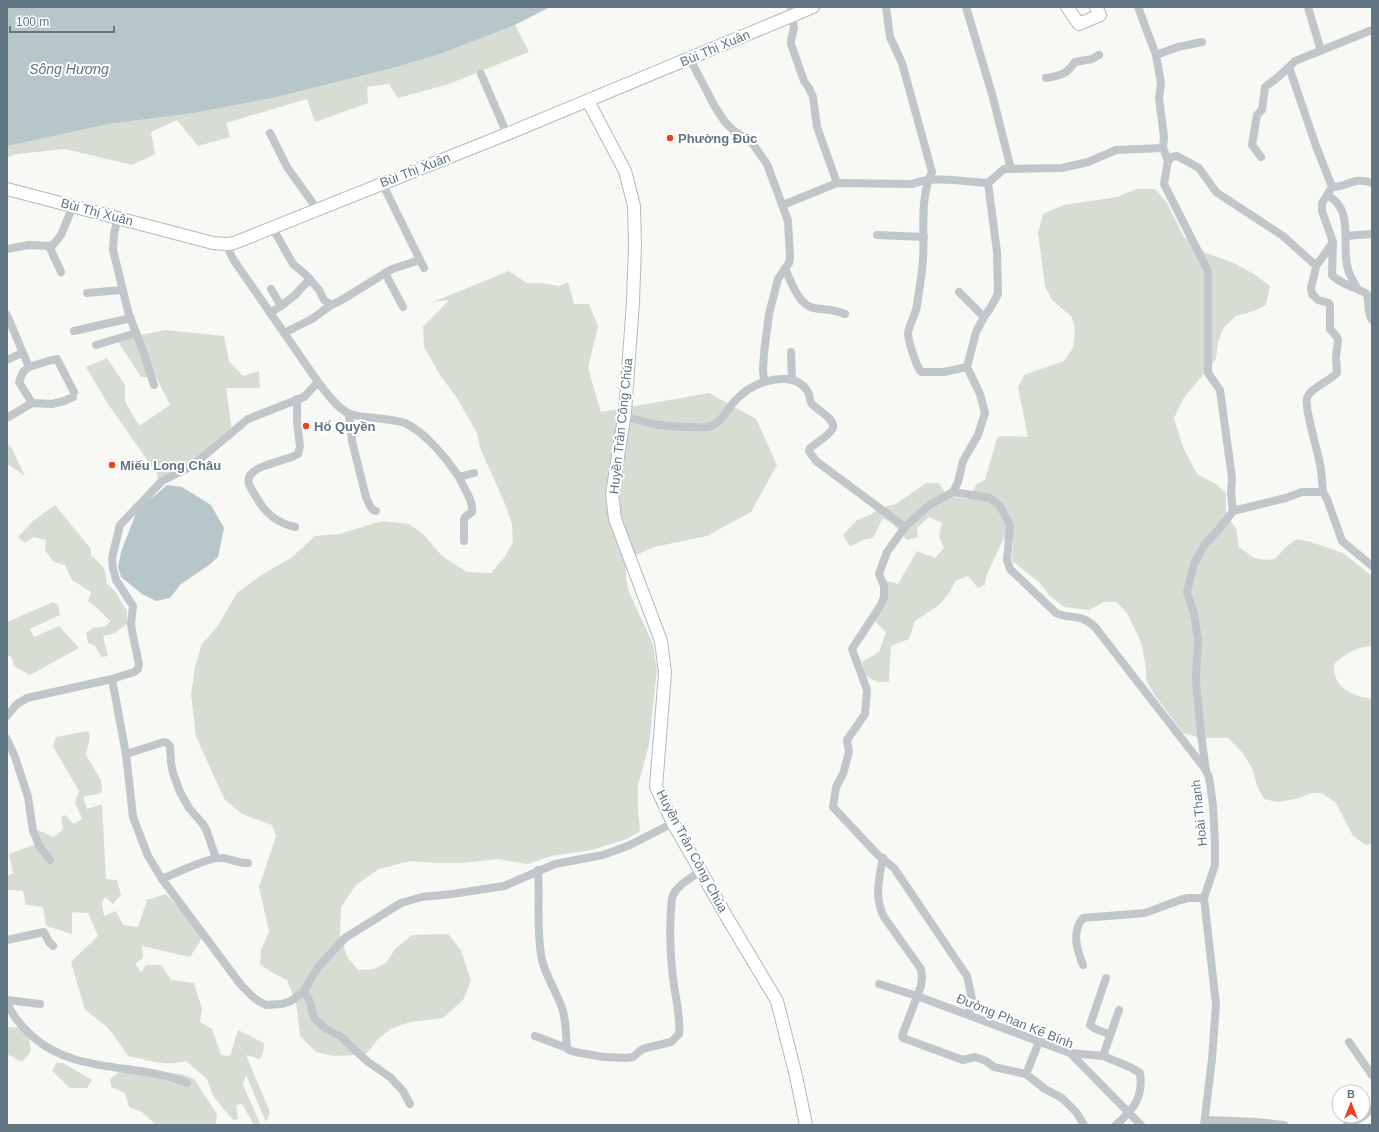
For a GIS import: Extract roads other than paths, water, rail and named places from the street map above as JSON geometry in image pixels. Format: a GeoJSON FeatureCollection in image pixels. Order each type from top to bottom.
{"type":"FeatureCollection","features":[{"type":"Feature","properties":{"kind":"street","name":"Bùi Thị Xuân"},"geometry":{"type":"LineString","coordinates":[[7,189],[213,243],[234,243],[588,101],[690,58],[792,11],[812,7]]}},
{"type":"Feature","properties":{"kind":"street"},"geometry":{"type":"LineString","coordinates":[[886,7],[890,37],[902,63],[932,172],[924,195],[923,262],[916,311],[908,333],[920,370],[923,373],[944,372],[967,367]]}},
{"type":"Feature","properties":{"kind":"street"},"geometry":{"type":"LineString","coordinates":[[966,7],[992,94],[1011,169]]}},
{"type":"Feature","properties":{"kind":"street"},"geometry":{"type":"LineString","coordinates":[[1067,7],[1079,24],[1100,15],[1096,7]]}},
{"type":"Feature","properties":{"kind":"street"},"geometry":{"type":"LineString","coordinates":[[1138,7],[1156,55],[1161,83],[1159,98],[1164,137],[1163,148],[1168,160],[1164,184],[1208,271],[1208,373],[1220,390],[1232,478],[1231,494],[1233,511],[1286,498],[1302,492],[1323,492]]}},
{"type":"Feature","properties":{"kind":"street"},"geometry":{"type":"LineString","coordinates":[[1308,7],[1321,51]]}},
{"type":"Feature","properties":{"kind":"street"},"geometry":{"type":"LineString","coordinates":[[792,11],[794,28],[790,40],[791,44],[804,81],[812,97],[817,127],[837,183]]}},
{"type":"Feature","properties":{"kind":"street"},"geometry":{"type":"LineString","coordinates":[[1261,157],[1252,145],[1257,115],[1262,110],[1265,87],[1295,61],[1372,30]]}},
{"type":"Feature","properties":{"kind":"street"},"geometry":{"type":"LineString","coordinates":[[1156,55],[1202,42]]}},
{"type":"Feature","properties":{"kind":"street"},"geometry":{"type":"LineString","coordinates":[[1046,78],[1061,75],[1069,70],[1075,62],[1099,55]]}},
{"type":"Feature","properties":{"kind":"street"},"geometry":{"type":"LineString","coordinates":[[690,58],[715,107],[725,122],[733,130],[752,143],[767,164],[788,221],[790,252],[789,263],[778,279],[770,314],[764,353],[764,382]]}},
{"type":"Feature","properties":{"kind":"street"},"geometry":{"type":"LineString","coordinates":[[1289,67],[1316,146],[1332,187]]}},
{"type":"Feature","properties":{"kind":"street"},"geometry":{"type":"LineString","coordinates":[[481,74],[507,134]]}},
{"type":"Feature","properties":{"kind":"street","name":"Huyền Trân Công Chúa"},"geometry":{"type":"LineString","coordinates":[[588,101],[625,171],[634,206],[635,246],[633,302],[624,416],[612,494],[615,519],[661,641],[665,673],[656,787],[673,823],[777,1002],[796,1076],[806,1125]]}},
{"type":"Feature","properties":{"kind":"street"},"geometry":{"type":"LineString","coordinates":[[270,133],[287,167],[317,209]]}},
{"type":"Feature","properties":{"kind":"street"},"geometry":{"type":"LineString","coordinates":[[783,206],[837,183],[912,184],[928,180],[988,183],[1004,169],[1062,168],[1088,162],[1116,150],[1163,148]]}},
{"type":"Feature","properties":{"kind":"street"},"geometry":{"type":"LineString","coordinates":[[1168,160],[1177,156],[1199,168],[1216,192],[1283,236],[1312,262],[1317,263]]}},
{"type":"Feature","properties":{"kind":"street"},"geometry":{"type":"LineString","coordinates":[[1332,187],[1338,187],[1357,180],[1372,183]]}},
{"type":"Feature","properties":{"kind":"street"},"geometry":{"type":"LineString","coordinates":[[382,183],[424,268]]}},
{"type":"Feature","properties":{"kind":"street"},"geometry":{"type":"LineString","coordinates":[[969,1015],[972,999],[967,976],[894,868],[877,854],[833,807],[836,787],[843,774],[849,752],[847,740],[865,714],[868,690],[852,649],[881,605],[884,597],[884,586],[879,574],[887,552],[905,527],[928,506],[953,492],[958,482],[963,461],[978,436],[986,413],[980,394],[967,367],[976,332],[996,298],[998,290],[997,252],[988,183]]}},
{"type":"Feature","properties":{"kind":"street"},"geometry":{"type":"LineString","coordinates":[[1332,187],[1322,203],[1322,211],[1333,242],[1332,275],[1337,281],[1357,288],[1367,294],[1369,300],[1369,315],[1372,321]]}},
{"type":"Feature","properties":{"kind":"street"},"geometry":{"type":"LineString","coordinates":[[1327,195],[1333,198],[1339,205],[1344,215],[1347,268],[1357,288]]}},
{"type":"Feature","properties":{"kind":"street"},"geometry":{"type":"LineString","coordinates":[[7,249],[29,245],[53,245],[58,241],[73,206]]}},
{"type":"Feature","properties":{"kind":"street"},"geometry":{"type":"LineString","coordinates":[[118,218],[112,245],[122,290],[154,385]]}},
{"type":"Feature","properties":{"kind":"street"},"geometry":{"type":"LineString","coordinates":[[272,227],[293,264],[310,279],[319,290],[324,300],[331,305]]}},
{"type":"Feature","properties":{"kind":"street"},"geometry":{"type":"LineString","coordinates":[[1346,236],[1372,234]]}},
{"type":"Feature","properties":{"kind":"street"},"geometry":{"type":"LineString","coordinates":[[877,235],[924,237]]}},
{"type":"Feature","properties":{"kind":"street"},"geometry":{"type":"LineString","coordinates":[[1333,242],[1317,263],[1311,288],[1312,294],[1318,300],[1329,303],[1330,306],[1330,329],[1338,340],[1336,356],[1337,373],[1319,386],[1309,395],[1307,400],[1310,423],[1320,465],[1323,492],[1342,541],[1372,566]]}},
{"type":"Feature","properties":{"kind":"street"},"geometry":{"type":"LineString","coordinates":[[226,244],[232,259],[318,382],[333,400],[348,413],[403,422],[414,428],[430,442],[453,468],[470,500],[472,509],[472,512],[465,517],[464,520],[464,541]]}},
{"type":"Feature","properties":{"kind":"street"},"geometry":{"type":"LineString","coordinates":[[49,246],[61,272]]}},
{"type":"Feature","properties":{"kind":"street"},"geometry":{"type":"LineString","coordinates":[[284,333],[312,319],[331,305],[385,273],[402,265],[420,260]]}},
{"type":"Feature","properties":{"kind":"street"},"geometry":{"type":"LineString","coordinates":[[785,268],[794,290],[806,304],[814,308],[835,310],[845,314]]}},
{"type":"Feature","properties":{"kind":"street"},"geometry":{"type":"LineString","coordinates":[[385,273],[403,306]]}},
{"type":"Feature","properties":{"kind":"street"},"geometry":{"type":"LineString","coordinates":[[270,313],[295,295],[310,279]]}},
{"type":"Feature","properties":{"kind":"street"},"geometry":{"type":"LineString","coordinates":[[271,289],[281,306]]}},
{"type":"Feature","properties":{"kind":"street"},"geometry":{"type":"LineString","coordinates":[[87,293],[122,290]]}},
{"type":"Feature","properties":{"kind":"street"},"geometry":{"type":"LineString","coordinates":[[959,292],[984,317]]}},
{"type":"Feature","properties":{"kind":"street"},"geometry":{"type":"LineString","coordinates":[[7,315],[29,367]]}},
{"type":"Feature","properties":{"kind":"street"},"geometry":{"type":"LineString","coordinates":[[74,331],[131,318]]}},
{"type":"Feature","properties":{"kind":"street"},"geometry":{"type":"LineString","coordinates":[[96,345],[136,333]]}},
{"type":"Feature","properties":{"kind":"street"},"geometry":{"type":"LineString","coordinates":[[791,352],[792,380]]}},
{"type":"Feature","properties":{"kind":"street"},"geometry":{"type":"LineString","coordinates":[[7,360],[22,353]]}},
{"type":"Feature","properties":{"kind":"street"},"geometry":{"type":"LineString","coordinates":[[7,418],[32,402],[52,404],[64,401],[74,395],[57,359],[29,367],[23,372],[19,382],[32,402]]}},
{"type":"Feature","properties":{"kind":"street"},"geometry":{"type":"LineString","coordinates":[[624,416],[648,424],[669,427],[710,426],[718,422],[734,401],[754,386],[778,379],[798,382],[808,392],[811,403],[829,418],[833,425],[830,433],[810,448],[810,453],[816,461],[905,527]]}},
{"type":"Feature","properties":{"kind":"street"},"geometry":{"type":"LineString","coordinates":[[7,716],[17,704],[27,698],[112,679],[134,672],[138,669],[139,664],[132,630],[133,606],[116,580],[113,569],[112,558],[120,525],[162,481],[192,466],[248,419],[304,396],[318,382]]}},
{"type":"Feature","properties":{"kind":"street"},"geometry":{"type":"LineString","coordinates":[[295,527],[285,524],[270,516],[248,483],[249,476],[254,471],[261,467],[292,458],[298,454],[300,447],[297,421],[297,399]]}},
{"type":"Feature","properties":{"kind":"street"},"geometry":{"type":"LineString","coordinates":[[348,413],[352,441],[366,497],[370,506],[376,511]]}},
{"type":"Feature","properties":{"kind":"street"},"geometry":{"type":"LineString","coordinates":[[459,477],[474,473]]}},
{"type":"Feature","properties":{"kind":"street"},"geometry":{"type":"LineString","coordinates":[[953,492],[990,498],[1000,506],[1010,525],[1008,560],[1010,569],[1056,613],[1081,618],[1095,627],[1206,770]]}},
{"type":"Feature","properties":{"kind":"street","name":"Hoài Thanh"},"geometry":{"type":"LineString","coordinates":[[1205,1122],[1216,1004],[1204,898],[1215,865],[1213,805],[1201,734],[1196,680],[1198,640],[1194,613],[1187,592],[1194,564],[1205,544],[1233,511]]}},
{"type":"Feature","properties":{"kind":"street"},"geometry":{"type":"LineString","coordinates":[[112,679],[126,754],[132,809],[136,826],[153,865],[241,985],[253,997],[266,1005],[282,1004],[292,1001],[304,991],[318,966],[345,938],[401,903],[422,897],[504,886],[538,870],[555,864],[603,855],[630,845],[673,823]]}},
{"type":"Feature","properties":{"kind":"street"},"geometry":{"type":"LineString","coordinates":[[7,739],[22,775],[28,797],[33,831],[40,847],[50,860]]}},
{"type":"Feature","properties":{"kind":"street"},"geometry":{"type":"LineString","coordinates":[[126,754],[164,742],[170,746],[171,764],[180,792],[189,808],[206,829],[216,858]]}},
{"type":"Feature","properties":{"kind":"street"},"geometry":{"type":"LineString","coordinates":[[162,879],[216,858],[228,859],[240,863],[248,863]]}},
{"type":"Feature","properties":{"kind":"street"},"geometry":{"type":"LineString","coordinates":[[883,858],[879,876],[877,900],[879,909],[920,969],[922,978],[921,986],[902,1036],[963,1060],[969,1057],[975,1057],[986,1061],[994,1067],[1026,1074],[1045,1089],[1062,1098],[1076,1112],[1084,1125]]}},
{"type":"Feature","properties":{"kind":"street"},"geometry":{"type":"LineString","coordinates":[[538,870],[539,925],[542,959],[563,1011],[567,1048]]}},
{"type":"Feature","properties":{"kind":"street"},"geometry":{"type":"LineString","coordinates":[[535,1036],[575,1052],[604,1057],[628,1058],[633,1057],[641,1050],[665,1045],[675,1039],[679,1034],[680,1028],[670,949],[672,898],[673,893],[678,888],[701,871]]}},
{"type":"Feature","properties":{"kind":"street"},"geometry":{"type":"LineString","coordinates":[[1083,965],[1076,946],[1078,928],[1083,918],[1145,913],[1180,900],[1188,898],[1204,898]]}},
{"type":"Feature","properties":{"kind":"street"},"geometry":{"type":"LineString","coordinates":[[7,940],[44,932],[49,942],[53,946]]}},
{"type":"Feature","properties":{"kind":"street"},"geometry":{"type":"LineString","coordinates":[[1106,978],[1090,1025],[1093,1028],[1109,1035]]}},
{"type":"Feature","properties":{"kind":"street","name":"Đường Phan Kế Bính"},"geometry":{"type":"LineString","coordinates":[[879,984],[917,996],[1070,1053],[1141,1125]]}},
{"type":"Feature","properties":{"kind":"street"},"geometry":{"type":"LineString","coordinates":[[304,991],[311,1004],[315,1019],[326,1029],[340,1036],[368,1062],[390,1077],[403,1091],[410,1104]]}},
{"type":"Feature","properties":{"kind":"street"},"geometry":{"type":"LineString","coordinates":[[40,1004],[7,1001],[11,1011],[24,1029],[38,1042],[62,1056],[95,1065],[174,1078],[187,1083]]}},
{"type":"Feature","properties":{"kind":"street"},"geometry":{"type":"LineString","coordinates":[[1103,1056],[1109,1035],[1119,1010]]}},
{"type":"Feature","properties":{"kind":"street"},"geometry":{"type":"LineString","coordinates":[[1026,1074],[1039,1042]]}},
{"type":"Feature","properties":{"kind":"street"},"geometry":{"type":"LineString","coordinates":[[1349,1042],[1372,1075]]}},
{"type":"Feature","properties":{"kind":"street"},"geometry":{"type":"LineString","coordinates":[[1070,1053],[1103,1056],[1130,1067],[1140,1073],[1142,1085],[1139,1097],[1129,1114],[1116,1125]]}},
{"type":"Feature","properties":{"kind":"street"},"geometry":{"type":"LineString","coordinates":[[1347,1125],[1361,1118],[1372,1109]]}},
{"type":"Feature","properties":{"kind":"street"},"geometry":{"type":"LineString","coordinates":[[1205,1122],[1257,1122],[1284,1125]]}},
{"type":"Feature","properties":{"kind":"water","name":"Sông Hương"},"geometry":{"type":"Polygon","coordinates":[[[7,7],[550,7],[515,25],[443,53],[397,67],[273,98],[194,113],[109,124],[7,146],[7,7]]]}},
{"type":"Feature","properties":{"kind":"water"},"geometry":{"type":"Polygon","coordinates":[[[167,485],[182,487],[211,505],[224,528],[218,557],[181,584],[170,598],[156,601],[142,594],[121,577],[118,567],[121,552],[137,511],[167,485]]]}},
{"type":"Feature","properties":{"kind":"place","name":"Phường Đúc"},"geometry":{"type":"Point","coordinates":[670,138]}},
{"type":"Feature","properties":{"kind":"place","name":"Hổ Quyền"},"geometry":{"type":"Point","coordinates":[306,426]}},
{"type":"Feature","properties":{"kind":"place","name":"Miếu Long Châu"},"geometry":{"type":"Point","coordinates":[112,465]}}]}
